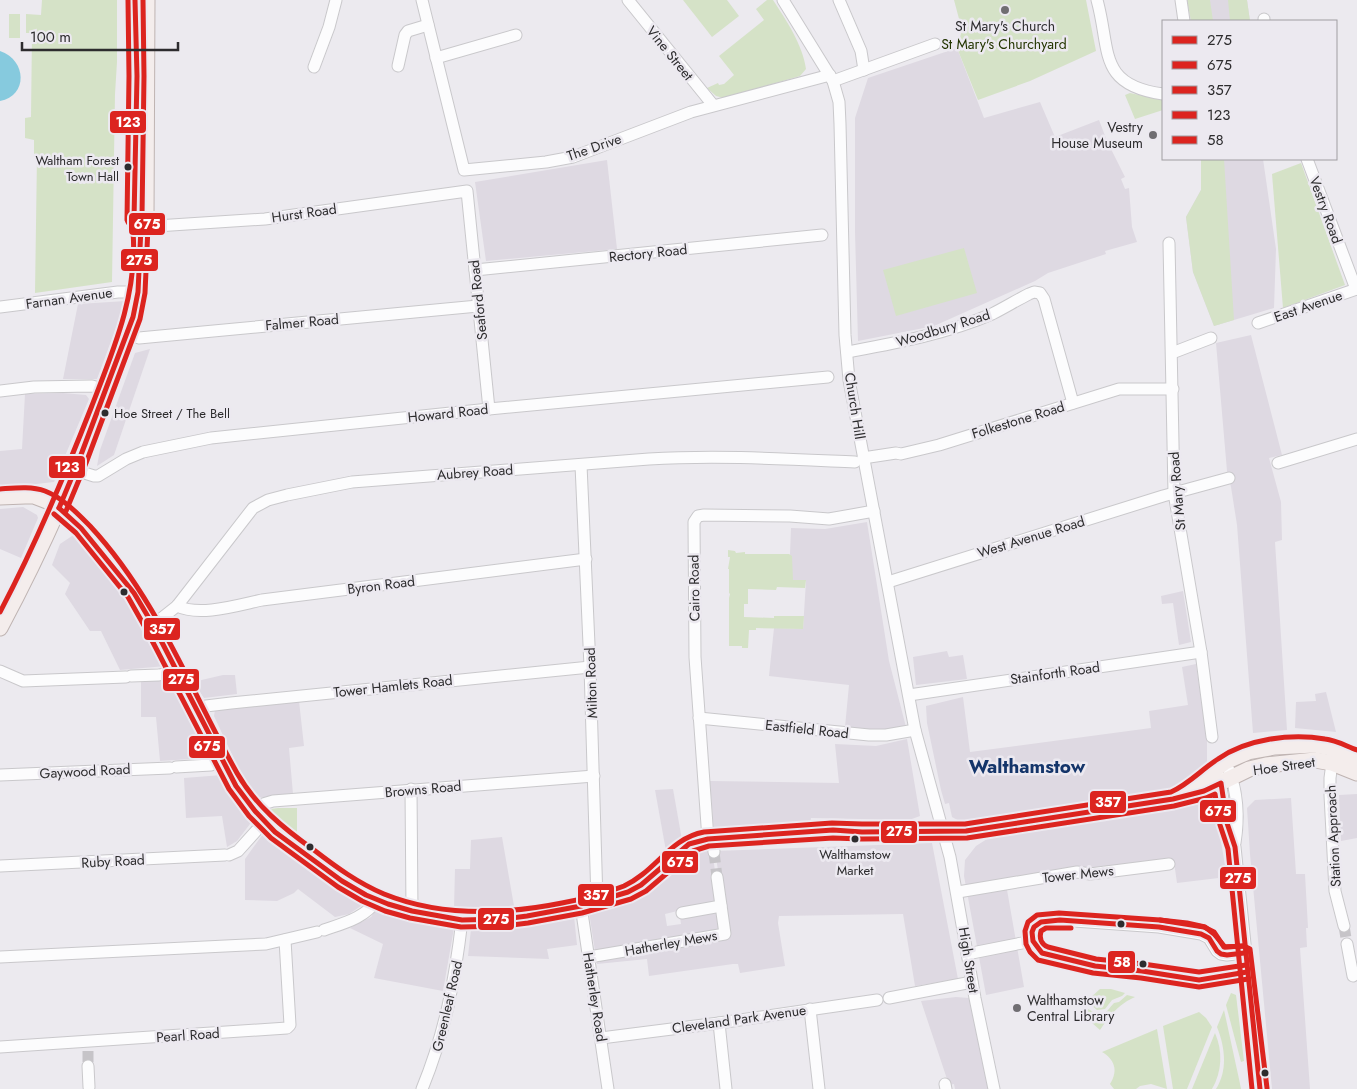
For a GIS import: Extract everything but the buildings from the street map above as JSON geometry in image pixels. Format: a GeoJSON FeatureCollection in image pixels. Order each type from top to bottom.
{"type":"FeatureCollection","features":[{"type":"Feature","properties":{"kind":"main road"},"geometry":{"type":"LineString","coordinates":[[135,0],[138,76],[134,219],[142,227]]}},
{"type":"Feature","properties":{"kind":"main road"},"geometry":{"type":"LineString","coordinates":[[1,624],[59,508],[80,472],[106,390],[127,334],[138,292],[142,227],[146,218],[147,0]]}},
{"type":"Feature","properties":{"kind":"main road","name":"Hoe Street"},"geometry":{"type":"LineString","coordinates":[[0,497],[34,496],[59,508],[86,533],[115,568],[134,593],[153,625],[236,786],[275,832],[342,881],[377,900],[412,911],[462,920],[504,919],[527,916],[581,906],[628,892],[642,885],[689,844],[832,830],[862,832],[981,829],[1173,799],[1204,791],[1249,769],[1324,746],[1357,773]]}},
{"type":"Feature","properties":{"kind":"main road","name":"Hoe Street"},"geometry":{"type":"LineString","coordinates":[[1183,795],[1221,765],[1240,755],[1255,750],[1297,753]]}},
{"type":"Feature","properties":{"kind":"main road","name":"Hoe Street"},"geometry":{"type":"LineString","coordinates":[[1334,756],[1357,758]]}},
{"type":"Feature","properties":{"kind":"street"},"geometry":{"type":"LineString","coordinates":[[314,67],[329,27],[336,0]]}},
{"type":"Feature","properties":{"kind":"street","name":"The Drive"},"geometry":{"type":"LineString","coordinates":[[423,0],[464,170],[546,162],[573,157],[713,105],[832,78]]}},
{"type":"Feature","properties":{"kind":"street","name":"Vine Street"},"geometry":{"type":"LineString","coordinates":[[628,0],[713,105]]}},
{"type":"Feature","properties":{"kind":"street","name":"Church Hill"},"geometry":{"type":"LineString","coordinates":[[783,0],[832,78],[838,96],[846,352],[859,460],[874,511],[915,730],[944,831]]}},
{"type":"Feature","properties":{"kind":"street"},"geometry":{"type":"LineString","coordinates":[[840,0],[861,51],[864,70]]}},
{"type":"Feature","properties":{"kind":"street"},"geometry":{"type":"LineString","coordinates":[[1181,0],[1184,20]]}},
{"type":"Feature","properties":{"kind":"street"},"geometry":{"type":"LineString","coordinates":[[1100,1],[1106,52],[1119,76],[1133,87],[1162,94]]}},
{"type":"Feature","properties":{"kind":"street"},"geometry":{"type":"LineString","coordinates":[[398,66],[405,35],[408,32],[428,25]]}},
{"type":"Feature","properties":{"kind":"street"},"geometry":{"type":"LineString","coordinates":[[436,58],[516,36]]}},
{"type":"Feature","properties":{"kind":"street"},"geometry":{"type":"LineString","coordinates":[[832,78],[864,70],[935,44]]}},
{"type":"Feature","properties":{"kind":"street","name":"Vestry Road"},"geometry":{"type":"LineString","coordinates":[[1307,160],[1356,289]]}},
{"type":"Feature","properties":{"kind":"street","name":"Hurst Road"},"geometry":{"type":"LineString","coordinates":[[142,227],[264,219],[467,191]]}},
{"type":"Feature","properties":{"kind":"street","name":"Seaford Road"},"geometry":{"type":"LineString","coordinates":[[467,191],[489,409]]}},
{"type":"Feature","properties":{"kind":"street","name":"Rectory Road"},"geometry":{"type":"LineString","coordinates":[[475,270],[822,235]]}},
{"type":"Feature","properties":{"kind":"street","name":"St Mary Road"},"geometry":{"type":"LineString","coordinates":[[1169,243],[1174,493],[1201,652],[1212,737]]}},
{"type":"Feature","properties":{"kind":"street","name":"East Avenue"},"geometry":{"type":"LineString","coordinates":[[1258,322],[1356,289]]}},
{"type":"Feature","properties":{"kind":"street","name":"Farnan Avenue"},"geometry":{"type":"LineString","coordinates":[[0,307],[118,292],[138,292]]}},
{"type":"Feature","properties":{"kind":"street","name":"Woodbury Road"},"geometry":{"type":"LineString","coordinates":[[846,352],[891,344],[960,325],[991,314],[1034,292],[1040,293],[1044,299],[1073,404]]}},
{"type":"Feature","properties":{"kind":"street","name":"Falmer Road"},"geometry":{"type":"LineString","coordinates":[[127,334],[139,338],[478,306]]}},
{"type":"Feature","properties":{"kind":"street"},"geometry":{"type":"LineString","coordinates":[[1172,352],[1211,338]]}},
{"type":"Feature","properties":{"kind":"street","name":"Howard Road"},"geometry":{"type":"LineString","coordinates":[[80,472],[98,476],[126,459],[143,452],[193,441],[489,409],[828,377]]}},
{"type":"Feature","properties":{"kind":"street"},"geometry":{"type":"LineString","coordinates":[[0,391],[26,388],[92,386],[106,390]]}},
{"type":"Feature","properties":{"kind":"street","name":"Folkestone Road"},"geometry":{"type":"LineString","coordinates":[[859,460],[896,453],[901,454],[939,445],[1119,389],[1173,389]]}},
{"type":"Feature","properties":{"kind":"street"},"geometry":{"type":"LineString","coordinates":[[1278,463],[1357,439]]}},
{"type":"Feature","properties":{"kind":"street","name":"Aubrey Road"},"geometry":{"type":"LineString","coordinates":[[153,625],[177,606],[248,513],[268,500],[352,482],[581,465],[599,462],[689,457],[859,460]]}},
{"type":"Feature","properties":{"kind":"street","name":"Milton Road"},"geometry":{"type":"LineString","coordinates":[[581,465],[594,776],[597,902]]}},
{"type":"Feature","properties":{"kind":"street","name":"West Avenue Road"},"geometry":{"type":"LineString","coordinates":[[888,582],[1174,493],[1229,478]]}},
{"type":"Feature","properties":{"kind":"street","name":"Cairo Road"},"geometry":{"type":"LineString","coordinates":[[711,843],[704,789],[695,657],[694,522],[698,516],[790,516],[829,519],[874,511]]}},
{"type":"Feature","properties":{"kind":"street","name":"Byron Road"},"geometry":{"type":"LineString","coordinates":[[177,606],[185,610],[210,610],[262,600],[586,559]]}},
{"type":"Feature","properties":{"kind":"street","name":"Stainforth Road"},"geometry":{"type":"LineString","coordinates":[[909,695],[1201,652]]}},
{"type":"Feature","properties":{"kind":"street","name":"Tower Hamlets Road"},"geometry":{"type":"LineString","coordinates":[[197,710],[206,706],[231,703],[590,667]]}},
{"type":"Feature","properties":{"kind":"street"},"geometry":{"type":"LineString","coordinates":[[0,671],[23,681],[158,676],[177,670]]}},
{"type":"Feature","properties":{"kind":"street","name":"Eastfield Road"},"geometry":{"type":"LineString","coordinates":[[699,718],[869,735],[886,735],[915,730]]}},
{"type":"Feature","properties":{"kind":"street","name":"Station Approach"},"geometry":{"type":"LineString","coordinates":[[1334,756],[1330,778],[1330,795],[1335,891],[1344,926]]}},
{"type":"Feature","properties":{"kind":"street","name":"Gaywood Road"},"geometry":{"type":"LineString","coordinates":[[0,775],[173,768],[211,765],[222,759]]}},
{"type":"Feature","properties":{"kind":"street"},"geometry":{"type":"LineString","coordinates":[[1221,765],[1226,781],[1227,823],[1235,847],[1244,952],[1260,1089]]}},
{"type":"Feature","properties":{"kind":"street","name":"Browns Road"},"geometry":{"type":"LineString","coordinates":[[260,816],[263,804],[273,801],[594,776]]}},
{"type":"Feature","properties":{"kind":"street"},"geometry":{"type":"LineString","coordinates":[[412,789],[412,911]]}},
{"type":"Feature","properties":{"kind":"street","name":"Ruby Road"},"geometry":{"type":"LineString","coordinates":[[0,866],[227,855],[238,851],[260,816]]}},
{"type":"Feature","properties":{"kind":"street","name":"High Street"},"geometry":{"type":"LineString","coordinates":[[944,831],[958,892],[972,982],[994,1089]]}},
{"type":"Feature","properties":{"kind":"street","name":"Tower Mews"},"geometry":{"type":"LineString","coordinates":[[958,892],[1077,872],[1090,874],[1169,864]]}},
{"type":"Feature","properties":{"kind":"street","name":"Hatherley Mews"},"geometry":{"type":"LineString","coordinates":[[589,956],[638,950],[725,934],[717,877]]}},
{"type":"Feature","properties":{"kind":"street"},"geometry":{"type":"LineString","coordinates":[[0,958],[266,944],[320,931],[359,916],[371,909],[377,900]]}},
{"type":"Feature","properties":{"kind":"street","name":"Hatherley Road"},"geometry":{"type":"LineString","coordinates":[[581,906],[608,1089]]}},
{"type":"Feature","properties":{"kind":"street","name":"Hatherley Mews"},"geometry":{"type":"LineString","coordinates":[[682,913],[721,906]]}},
{"type":"Feature","properties":{"kind":"street","name":"Greenleaf Road"},"geometry":{"type":"LineString","coordinates":[[422,1089],[433,1062],[450,1002],[462,920]]}},
{"type":"Feature","properties":{"kind":"street"},"geometry":{"type":"LineString","coordinates":[[1244,952],[1228,955],[1221,954],[1217,951],[1210,938],[1201,934],[1159,927],[1060,920],[1040,922],[1035,925],[1032,932],[1033,941],[1042,952],[1095,966],[1199,980],[1247,972]]}},
{"type":"Feature","properties":{"kind":"street","name":"Pearl Road"},"geometry":{"type":"LineString","coordinates":[[0,1047],[88,1046],[287,1028],[290,1025],[285,940]]}},
{"type":"Feature","properties":{"kind":"street"},"geometry":{"type":"LineString","coordinates":[[967,954],[1022,943]]}},
{"type":"Feature","properties":{"kind":"street"},"geometry":{"type":"LineString","coordinates":[[1347,944],[1353,976]]}},
{"type":"Feature","properties":{"kind":"street","name":"Cleveland Park Avenue"},"geometry":{"type":"LineString","coordinates":[[601,1038],[883,999],[972,982]]}},
{"type":"Feature","properties":{"kind":"street"},"geometry":{"type":"LineString","coordinates":[[810,1009],[819,1089]]}},
{"type":"Feature","properties":{"kind":"street"},"geometry":{"type":"LineString","coordinates":[[718,1023],[726,1089]]}},
{"type":"Feature","properties":{"kind":"street"},"geometry":{"type":"LineString","coordinates":[[88,1066],[89,1088]]}},
{"type":"Feature","properties":{"kind":"shaded area"},"geometry":{"type":"Polygon","coordinates":[[[1187,0],[1247,0],[1250,20],[1191,20],[1187,0]]]}},
{"type":"Feature","properties":{"kind":"shaded area"},"geometry":{"type":"Polygon","coordinates":[[[957,48],[984,118],[1040,102],[1055,137],[1099,120],[1125,177],[1121,179],[1125,189],[1129,188],[1132,227],[1137,242],[1105,251],[1106,254],[1048,273],[1035,281],[934,326],[858,341],[855,232],[855,118],[868,78],[957,48]]]}},
{"type":"Feature","properties":{"kind":"shaded area"},"geometry":{"type":"Polygon","coordinates":[[[607,160],[617,249],[486,261],[475,182],[607,160]]]}},
{"type":"Feature","properties":{"kind":"shaded area"},"geometry":{"type":"Polygon","coordinates":[[[1201,160],[1263,160],[1276,249],[1274,308],[1214,326],[1193,272],[1186,217],[1201,190],[1201,160]]]}},
{"type":"Feature","properties":{"kind":"shaded area"},"geometry":{"type":"Polygon","coordinates":[[[126,301],[97,379],[63,379],[78,304],[126,301]]]}},
{"type":"Feature","properties":{"kind":"shaded area"},"geometry":{"type":"Polygon","coordinates":[[[1251,335],[1282,455],[1269,458],[1281,502],[1282,540],[1275,542],[1287,730],[1253,733],[1237,525],[1227,471],[1216,343],[1251,335]]]}},
{"type":"Feature","properties":{"kind":"shaded area"},"geometry":{"type":"Polygon","coordinates":[[[150,349],[114,455],[97,466],[100,450],[135,353],[150,349]]]}},
{"type":"Feature","properties":{"kind":"shaded area"},"geometry":{"type":"Polygon","coordinates":[[[63,393],[86,395],[89,399],[54,482],[0,488],[0,451],[22,449],[25,394],[63,393]]]}},
{"type":"Feature","properties":{"kind":"shaded area"},"geometry":{"type":"Polygon","coordinates":[[[23,507],[37,515],[38,518],[21,558],[0,549],[0,509],[23,507]]]}},
{"type":"Feature","properties":{"kind":"shaded area"},"geometry":{"type":"Polygon","coordinates":[[[867,522],[889,661],[906,727],[881,730],[845,727],[849,685],[769,676],[774,628],[803,629],[806,581],[789,580],[791,528],[825,529],[867,522]]]}},
{"type":"Feature","properties":{"kind":"shaded area"},"geometry":{"type":"Polygon","coordinates":[[[75,534],[120,586],[166,666],[120,670],[101,631],[90,631],[65,594],[70,583],[52,565],[60,544],[75,534]]]}},
{"type":"Feature","properties":{"kind":"shaded area"},"geometry":{"type":"Polygon","coordinates":[[[1183,591],[1191,642],[1179,645],[1173,603],[1162,604],[1161,596],[1183,591]]]}},
{"type":"Feature","properties":{"kind":"shaded area"},"geometry":{"type":"Polygon","coordinates":[[[947,651],[949,657],[963,655],[967,679],[916,685],[913,657],[947,651]]]}},
{"type":"Feature","properties":{"kind":"shaded area"},"geometry":{"type":"Polygon","coordinates":[[[1196,664],[1207,739],[1207,765],[1169,792],[963,823],[952,817],[949,803],[945,804],[941,790],[927,723],[926,706],[963,697],[970,752],[1151,728],[1149,711],[1188,705],[1182,667],[1196,664]]]}},
{"type":"Feature","properties":{"kind":"shaded area"},"geometry":{"type":"Polygon","coordinates":[[[223,675],[235,675],[237,694],[204,698],[193,682],[223,675]]]}},
{"type":"Feature","properties":{"kind":"shaded area"},"geometry":{"type":"Polygon","coordinates":[[[173,678],[208,750],[206,758],[160,761],[156,717],[141,717],[141,680],[173,678]]]}},
{"type":"Feature","properties":{"kind":"shaded area"},"geometry":{"type":"Polygon","coordinates":[[[1326,692],[1336,732],[1295,728],[1296,702],[1316,701],[1315,694],[1326,692]]]}},
{"type":"Feature","properties":{"kind":"shaded area"},"geometry":{"type":"Polygon","coordinates":[[[299,701],[304,746],[289,748],[293,794],[255,798],[248,789],[214,716],[215,710],[299,701]]]}},
{"type":"Feature","properties":{"kind":"shaded area"},"geometry":{"type":"Polygon","coordinates":[[[907,739],[920,816],[909,820],[811,818],[810,824],[714,832],[710,781],[839,783],[835,744],[876,746],[907,739]]]}},
{"type":"Feature","properties":{"kind":"shaded area"},"geometry":{"type":"Polygon","coordinates":[[[222,775],[253,820],[237,841],[227,847],[222,816],[186,818],[184,778],[222,775]]]}},
{"type":"Feature","properties":{"kind":"shaded area"},"geometry":{"type":"Polygon","coordinates":[[[673,789],[682,840],[666,851],[655,790],[673,789]]]}},
{"type":"Feature","properties":{"kind":"shaded area"},"geometry":{"type":"Polygon","coordinates":[[[1357,794],[1357,838],[1341,841],[1339,795],[1357,794]]]}},
{"type":"Feature","properties":{"kind":"shaded area"},"geometry":{"type":"Polygon","coordinates":[[[1291,798],[1296,874],[1305,874],[1308,928],[1306,928],[1307,947],[1300,948],[1310,1089],[1272,1089],[1247,808],[1255,800],[1291,798]]]}},
{"type":"Feature","properties":{"kind":"shaded area"},"geometry":{"type":"Polygon","coordinates":[[[1207,803],[1215,806],[1227,877],[1177,883],[1174,862],[1006,884],[1024,987],[986,995],[964,876],[965,860],[976,846],[987,839],[1207,803]]]}},
{"type":"Feature","properties":{"kind":"shaded area"},"geometry":{"type":"Polygon","coordinates":[[[265,831],[364,901],[361,906],[349,914],[335,917],[298,889],[277,901],[245,900],[245,859],[265,831]]]}},
{"type":"Feature","properties":{"kind":"shaded area"},"geometry":{"type":"Polygon","coordinates":[[[502,837],[514,906],[454,908],[455,869],[470,869],[471,840],[502,837]]]}},
{"type":"Feature","properties":{"kind":"shaded area"},"geometry":{"type":"Polygon","coordinates":[[[932,843],[958,979],[915,986],[903,914],[779,916],[778,923],[785,966],[740,973],[738,964],[733,964],[649,976],[647,959],[597,964],[589,912],[628,903],[661,881],[682,862],[701,852],[712,849],[719,901],[665,914],[667,926],[681,924],[680,917],[716,910],[727,928],[715,851],[932,843]]]}},
{"type":"Feature","properties":{"kind":"shaded area"},"geometry":{"type":"Polygon","coordinates":[[[379,906],[430,923],[454,928],[443,991],[374,978],[383,944],[350,928],[371,917],[379,906]]]}},
{"type":"Feature","properties":{"kind":"shaded area"},"geometry":{"type":"Polygon","coordinates":[[[574,916],[577,945],[547,949],[549,959],[468,956],[471,929],[517,925],[574,916]]]}},
{"type":"Feature","properties":{"kind":"shaded area"},"geometry":{"type":"Polygon","coordinates":[[[956,997],[969,998],[996,1089],[955,1089],[954,1084],[949,1085],[921,1001],[956,997]]]}},
{"type":"Feature","properties":{"kind":"green space"},"geometry":{"type":"Polygon","coordinates":[[[42,0],[117,0],[112,282],[35,293],[37,156],[34,154],[34,140],[25,138],[25,118],[31,117],[32,33],[26,33],[26,14],[41,15],[42,0]]]}},
{"type":"Feature","properties":{"kind":"green space"},"geometry":{"type":"Polygon","coordinates":[[[683,0],[727,0],[739,16],[712,37],[683,0]]]}},
{"type":"Feature","properties":{"kind":"green space"},"geometry":{"type":"Polygon","coordinates":[[[767,0],[773,0],[788,24],[798,42],[806,69],[800,76],[724,98],[716,96],[707,88],[718,83],[719,85],[724,84],[734,75],[719,56],[764,20],[756,9],[767,0]]]}},
{"type":"Feature","properties":{"kind":"green space","name":"St Mary's Churchyard"},"geometry":{"type":"Polygon","coordinates":[[[954,0],[1086,0],[1096,51],[1030,81],[978,100],[957,48],[962,30],[954,0]]]}},
{"type":"Feature","properties":{"kind":"green space"},"geometry":{"type":"Polygon","coordinates":[[[1187,0],[1210,0],[1213,20],[1191,20],[1187,0]]]}},
{"type":"Feature","properties":{"kind":"green space"},"geometry":{"type":"Polygon","coordinates":[[[1228,0],[1247,0],[1250,20],[1230,20],[1228,0]]]}},
{"type":"Feature","properties":{"kind":"green space"},"geometry":{"type":"Polygon","coordinates":[[[9,14],[20,14],[20,38],[9,38],[9,14]]]}},
{"type":"Feature","properties":{"kind":"green space"},"geometry":{"type":"Polygon","coordinates":[[[1130,93],[1162,100],[1162,110],[1135,119],[1125,95],[1130,93]]]}},
{"type":"Feature","properties":{"kind":"green space"},"geometry":{"type":"Polygon","coordinates":[[[1201,160],[1224,160],[1234,320],[1214,326],[1193,272],[1186,217],[1201,190],[1201,160]]]}},
{"type":"Feature","properties":{"kind":"green space"},"geometry":{"type":"Polygon","coordinates":[[[1301,163],[1345,285],[1283,308],[1272,174],[1301,163]]]}},
{"type":"Feature","properties":{"kind":"green space"},"geometry":{"type":"Polygon","coordinates":[[[964,248],[977,293],[896,316],[883,270],[964,248]]]}},
{"type":"Feature","properties":{"kind":"green space"},"geometry":{"type":"Polygon","coordinates":[[[728,550],[735,551],[736,553],[745,552],[745,554],[789,554],[792,556],[793,580],[806,580],[805,588],[748,589],[748,604],[744,604],[744,617],[804,616],[803,629],[756,628],[756,630],[749,630],[748,648],[729,646],[730,594],[728,569],[730,557],[728,557],[728,550]]]}},
{"type":"Feature","properties":{"kind":"green space"},"geometry":{"type":"Polygon","coordinates":[[[297,808],[297,839],[277,820],[271,809],[297,808]]]}},
{"type":"Feature","properties":{"kind":"green space"},"geometry":{"type":"Polygon","coordinates":[[[1100,989],[1111,989],[1125,993],[1112,1000],[1105,1009],[1097,1010],[1091,1005],[1086,1004],[1100,989]]]}},
{"type":"Feature","properties":{"kind":"green space"},"geometry":{"type":"Polygon","coordinates":[[[1231,993],[1236,995],[1244,1061],[1241,1062],[1226,1005],[1231,993]]]}},
{"type":"Feature","properties":{"kind":"green space"},"geometry":{"type":"Polygon","coordinates":[[[1127,995],[1135,997],[1115,1011],[1100,1030],[1083,1015],[1085,1007],[1098,1015],[1103,1014],[1114,1003],[1119,1002],[1127,995]]]}},
{"type":"Feature","properties":{"kind":"green space"},"geometry":{"type":"Polygon","coordinates":[[[1224,1010],[1241,1089],[1216,1089],[1224,1066],[1222,1042],[1217,1027],[1224,1010]]]}},
{"type":"Feature","properties":{"kind":"green space"},"geometry":{"type":"Polygon","coordinates":[[[1199,1012],[1212,1027],[1187,1089],[1173,1089],[1163,1026],[1199,1012]]]}},
{"type":"Feature","properties":{"kind":"green space"},"geometry":{"type":"Polygon","coordinates":[[[1157,1029],[1167,1089],[1151,1084],[1140,1086],[1136,1089],[1114,1089],[1110,1084],[1115,1070],[1114,1065],[1110,1058],[1102,1052],[1157,1029]]]}},
{"type":"Feature","properties":{"kind":"green space"},"geometry":{"type":"Polygon","coordinates":[[[1215,1033],[1220,1054],[1218,1076],[1212,1089],[1192,1089],[1215,1033]]]}},
{"type":"Feature","properties":{"kind":"water"},"geometry":{"type":"Polygon","coordinates":[[[0,51],[15,62],[21,78],[16,92],[9,98],[0,101],[0,51]]]}},
{"type":"Feature","properties":{"kind":"tunnel"},"geometry":{"type":"LineString","coordinates":[[714,852],[717,877]]}},
{"type":"Feature","properties":{"kind":"tunnel"},"geometry":{"type":"LineString","coordinates":[[1344,926],[1347,944]]}},
{"type":"Feature","properties":{"kind":"tunnel"},"geometry":{"type":"LineString","coordinates":[[88,1051],[88,1066]]}},
{"type":"Feature","properties":{"kind":"transit line","name":"123"},"geometry":{"type":"LineString","coordinates":[[0,612],[49,511],[70,460],[108,365],[128,300],[134,255],[133,230],[127,220],[128,0]]}},
{"type":"Feature","properties":{"kind":"transit line","name":"275"},"geometry":{"type":"LineString","coordinates":[[59,508],[133,317],[138,292],[141,227],[134,219],[137,76],[135,0]]}},
{"type":"Feature","properties":{"kind":"transit line","name":"675"},"geometry":{"type":"LineString","coordinates":[[66,511],[140,319],[145,293],[148,227],[142,216],[143,0]]}},
{"type":"Feature","properties":{"kind":"transit line","name":"357"},"geometry":{"type":"LineString","coordinates":[[0,489],[34,488],[52,494],[80,516],[114,554],[154,614],[244,785],[271,816],[303,842],[356,880],[384,894],[427,907],[472,912],[517,910],[593,896],[624,886],[635,880],[682,841],[692,835],[704,832],[832,823],[965,824],[1171,792],[1184,785],[1229,752],[1269,739],[1312,737],[1333,741],[1357,750]]}},
{"type":"Feature","properties":{"kind":"transit line","name":"275"},"geometry":{"type":"LineString","coordinates":[[59,508],[81,528],[134,593],[153,625],[236,786],[255,811],[275,832],[342,881],[366,895],[412,911],[462,920],[504,919],[581,906],[628,892],[641,885],[689,844],[708,839],[833,830],[862,832],[966,831],[1173,799],[1204,791],[1221,783],[1227,823],[1235,847],[1260,1089]]}},
{"type":"Feature","properties":{"kind":"transit line","name":"675"},"geometry":{"type":"LineString","coordinates":[[54,514],[76,533],[128,597],[229,789],[249,816],[271,838],[338,887],[362,901],[385,911],[410,918],[461,927],[504,926],[582,913],[631,899],[646,891],[693,851],[709,846],[833,838],[967,838],[1174,806],[1215,794],[1220,825],[1228,849],[1252,1089]]}},
{"type":"Feature","properties":{"kind":"transit line","name":"675"},"geometry":{"type":"LineString","coordinates":[[1243,946],[1224,947],[1214,932],[1204,927],[1160,920],[1059,913],[1037,915],[1028,922],[1025,931],[1026,944],[1030,952],[1038,960],[1093,973],[1199,987],[1248,979]]}},
{"type":"Feature","properties":{"kind":"transit line","name":"275"},"geometry":{"type":"LineString","coordinates":[[1244,953],[1221,954],[1209,938],[1201,934],[1159,927],[1060,920],[1041,922],[1034,927],[1032,932],[1033,941],[1042,953],[1095,966],[1199,980],[1247,972]]}},
{"type":"Feature","properties":{"kind":"transit line","name":"58"},"geometry":{"type":"LineString","coordinates":[[1160,920],[1205,927],[1225,947],[1244,946],[1250,949],[1267,1088]]}},
{"type":"Feature","properties":{"kind":"transit line","name":"58"},"geometry":{"type":"LineString","coordinates":[[1071,928],[1046,928],[1041,931],[1041,941],[1048,947],[1096,959],[1199,972],[1246,965]]}},
{"type":"Feature","properties":{"kind":"place","name":"St Mary's Church"},"geometry":{"type":"Point","coordinates":[1005,10]}},
{"type":"Feature","properties":{"kind":"place","name":"Vestry House Museum"},"geometry":{"type":"Point","coordinates":[1153,135]}},
{"type":"Feature","properties":{"kind":"place","name":"Waltham Forest Town Hall"},"geometry":{"type":"Point","coordinates":[128,167]}},
{"type":"Feature","properties":{"kind":"place","name":"Hoe Street / The Bell"},"geometry":{"type":"Point","coordinates":[105,413]}},
{"type":"Feature","properties":{"kind":"place","name":"Walthamstow Market"},"geometry":{"type":"Point","coordinates":[855,839]}},
{"type":"Feature","properties":{"kind":"place","name":"Walthamstow Central Library"},"geometry":{"type":"Point","coordinates":[1017,1008]}},
{"type":"Feature","properties":{"kind":"district","name":"Walthamstow"},"geometry":{"type":"Point","coordinates":[1027,766]}}]}
